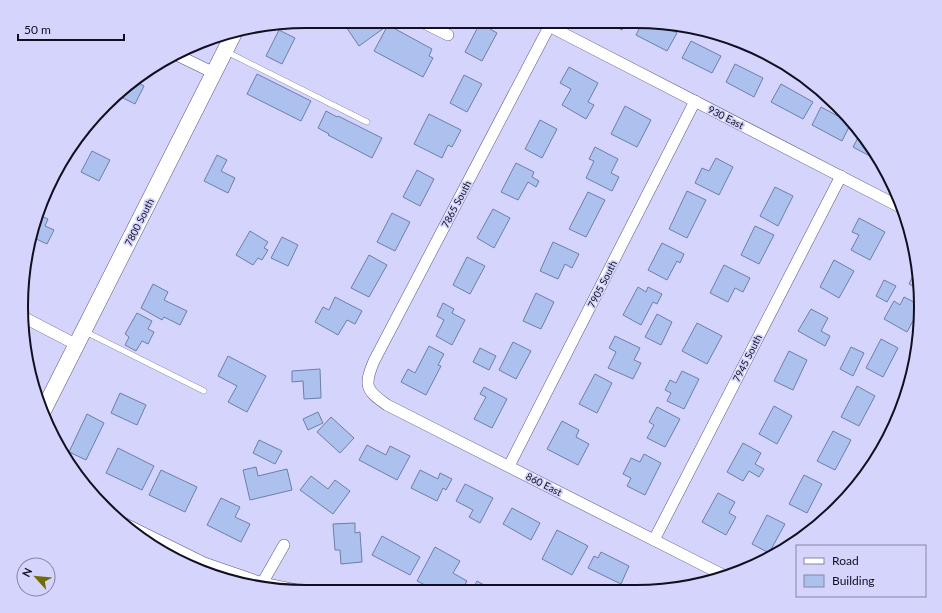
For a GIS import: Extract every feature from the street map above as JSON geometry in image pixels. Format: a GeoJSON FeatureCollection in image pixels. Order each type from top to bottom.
{"type":"FeatureCollection","features":[{"type":"Feature","properties":{"kind":"main road","name":"7800 South"},"geometry":{"type":"LineString","coordinates":[[47,406],[232,38]]}},
{"type":"Feature","properties":{"kind":"street"},"geometry":{"type":"LineString","coordinates":[[434,28],[448,35]]}},
{"type":"Feature","properties":{"kind":"street","name":"7865 South"},"geometry":{"type":"LineString","coordinates":[[367,386],[374,360],[548,28]]}},
{"type":"Feature","properties":{"kind":"street","name":"930 East"},"geometry":{"type":"LineString","coordinates":[[558,28],[894,204]]}},
{"type":"Feature","properties":{"kind":"street"},"geometry":{"type":"LineString","coordinates":[[182,57],[214,73]]}},
{"type":"Feature","properties":{"kind":"street","name":"7905 South"},"geometry":{"type":"LineString","coordinates":[[509,466],[695,101]]}},
{"type":"Feature","properties":{"kind":"street","name":"7945 South"},"geometry":{"type":"LineString","coordinates":[[654,540],[841,176]]}},
{"type":"Feature","properties":{"kind":"street"},"geometry":{"type":"LineString","coordinates":[[29,320],[80,338]]}},
{"type":"Feature","properties":{"kind":"street","name":"860 East"},"geometry":{"type":"LineString","coordinates":[[367,386],[372,394],[387,405],[718,572]]}},
{"type":"Feature","properties":{"kind":"street"},"geometry":{"type":"LineString","coordinates":[[149,536],[204,563],[243,578]]}},
{"type":"Feature","properties":{"kind":"street"},"geometry":{"type":"LineString","coordinates":[[263,582],[284,545]]}},
{"type":"Feature","properties":{"kind":"lane"},"geometry":{"type":"LineString","coordinates":[[225,51],[367,122]]}},
{"type":"Feature","properties":{"kind":"lane"},"geometry":{"type":"LineString","coordinates":[[80,338],[204,391]]}},
{"type":"Feature","properties":{"kind":"building"},"geometry":{"type":"Polygon","coordinates":[[[347,28],[384,28],[359,46],[347,28]]]}},
{"type":"Feature","properties":{"kind":"building"},"geometry":{"type":"Polygon","coordinates":[[[386,28],[394,28],[432,49],[429,56],[433,58],[423,77],[374,51],[386,28]]]}},
{"type":"Feature","properties":{"kind":"building"},"geometry":{"type":"Polygon","coordinates":[[[477,28],[488,28],[497,33],[482,61],[465,52],[477,28]]]}},
{"type":"Feature","properties":{"kind":"building"},"geometry":{"type":"Polygon","coordinates":[[[639,28],[671,30],[677,33],[667,51],[636,35],[639,28]]]}},
{"type":"Feature","properties":{"kind":"building"},"geometry":{"type":"Polygon","coordinates":[[[279,30],[295,38],[282,64],[266,56],[279,30]]]}},
{"type":"Feature","properties":{"kind":"building"},"geometry":{"type":"Polygon","coordinates":[[[691,41],[721,56],[712,73],[682,58],[691,41]]]}},
{"type":"Feature","properties":{"kind":"building"},"geometry":{"type":"Polygon","coordinates":[[[735,64],[763,78],[754,97],[726,82],[735,64]]]}},
{"type":"Feature","properties":{"kind":"building"},"geometry":{"type":"Polygon","coordinates":[[[569,67],[598,83],[588,102],[594,105],[586,119],[562,105],[571,89],[560,83],[569,67]]]}},
{"type":"Feature","properties":{"kind":"building"},"geometry":{"type":"Polygon","coordinates":[[[257,74],[311,101],[301,121],[247,94],[257,74]]]}},
{"type":"Feature","properties":{"kind":"building"},"geometry":{"type":"Polygon","coordinates":[[[464,75],[482,84],[467,112],[450,103],[464,75]]]}},
{"type":"Feature","properties":{"kind":"building"},"geometry":{"type":"Polygon","coordinates":[[[140,84],[144,86],[135,104],[122,98],[140,84]]]}},
{"type":"Feature","properties":{"kind":"building"},"geometry":{"type":"Polygon","coordinates":[[[781,84],[813,102],[803,119],[771,102],[781,84]]]}},
{"type":"Feature","properties":{"kind":"building"},"geometry":{"type":"Polygon","coordinates":[[[625,106],[651,120],[637,147],[611,134],[625,106]]]}},
{"type":"Feature","properties":{"kind":"building"},"geometry":{"type":"Polygon","coordinates":[[[821,107],[838,116],[849,128],[842,141],[812,125],[821,107]]]}},
{"type":"Feature","properties":{"kind":"building"},"geometry":{"type":"Polygon","coordinates":[[[326,111],[382,138],[372,158],[328,135],[329,134],[318,128],[326,111]]]}},
{"type":"Feature","properties":{"kind":"building"},"geometry":{"type":"Polygon","coordinates":[[[429,114],[461,130],[452,147],[448,145],[442,158],[414,144],[429,114]]]}},
{"type":"Feature","properties":{"kind":"building"},"geometry":{"type":"Polygon","coordinates":[[[540,120],[557,129],[542,158],[525,149],[540,120]]]}},
{"type":"Feature","properties":{"kind":"building"},"geometry":{"type":"Polygon","coordinates":[[[857,139],[870,156],[853,147],[857,139]]]}},
{"type":"Feature","properties":{"kind":"building"},"geometry":{"type":"Polygon","coordinates":[[[595,147],[618,159],[611,173],[619,177],[612,191],[586,178],[594,161],[589,159],[595,147]]]}},
{"type":"Feature","properties":{"kind":"building"},"geometry":{"type":"Polygon","coordinates":[[[92,151],[110,160],[99,181],[81,172],[92,151]]]}},
{"type":"Feature","properties":{"kind":"building"},"geometry":{"type":"Polygon","coordinates":[[[217,155],[227,160],[221,171],[235,178],[228,193],[204,181],[217,155]]]}},
{"type":"Feature","properties":{"kind":"building"},"geometry":{"type":"Polygon","coordinates":[[[716,158],[733,167],[719,195],[695,183],[702,168],[709,171],[716,158]]]}},
{"type":"Feature","properties":{"kind":"building"},"geometry":{"type":"Polygon","coordinates":[[[516,163],[534,172],[532,177],[539,181],[536,187],[528,182],[518,200],[501,192],[516,163]]]}},
{"type":"Feature","properties":{"kind":"building"},"geometry":{"type":"Polygon","coordinates":[[[417,170],[434,179],[420,206],[403,197],[417,170]]]}},
{"type":"Feature","properties":{"kind":"building"},"geometry":{"type":"Polygon","coordinates":[[[775,187],[793,196],[778,226],[760,216],[775,187]]]}},
{"type":"Feature","properties":{"kind":"building"},"geometry":{"type":"Polygon","coordinates":[[[687,191],[706,200],[687,238],[669,229],[687,191]]]}},
{"type":"Feature","properties":{"kind":"building"},"geometry":{"type":"Polygon","coordinates":[[[588,192],[605,200],[586,237],[569,229],[588,192]]]}},
{"type":"Feature","properties":{"kind":"building"},"geometry":{"type":"Polygon","coordinates":[[[493,209],[510,218],[494,248],[477,238],[493,209]]]}},
{"type":"Feature","properties":{"kind":"building"},"geometry":{"type":"Polygon","coordinates":[[[392,213],[410,222],[395,251],[377,242],[392,213]]]}},
{"type":"Feature","properties":{"kind":"building"},"geometry":{"type":"Polygon","coordinates":[[[43,217],[48,219],[45,226],[54,230],[47,244],[36,239],[43,217]]]}},
{"type":"Feature","properties":{"kind":"building"},"geometry":{"type":"Polygon","coordinates":[[[859,218],[885,232],[870,260],[851,250],[859,235],[852,232],[859,218]]]}},
{"type":"Feature","properties":{"kind":"building"},"geometry":{"type":"Polygon","coordinates":[[[755,226],[774,235],[759,264],[741,255],[755,226]]]}},
{"type":"Feature","properties":{"kind":"building"},"geometry":{"type":"Polygon","coordinates":[[[250,231],[268,242],[264,248],[268,250],[262,260],[258,258],[253,265],[236,255],[250,231]]]}},
{"type":"Feature","properties":{"kind":"building"},"geometry":{"type":"Polygon","coordinates":[[[282,237],[298,245],[288,266],[271,258],[282,237]]]}},
{"type":"Feature","properties":{"kind":"building"},"geometry":{"type":"Polygon","coordinates":[[[553,242],[579,254],[572,268],[565,264],[558,279],[540,271],[553,242]]]}},
{"type":"Feature","properties":{"kind":"building"},"geometry":{"type":"Polygon","coordinates":[[[662,243],[684,254],[680,263],[677,261],[667,280],[648,270],[662,243]]]}},
{"type":"Feature","properties":{"kind":"building"},"geometry":{"type":"Polygon","coordinates":[[[369,255],[387,265],[369,297],[351,288],[369,255]]]}},
{"type":"Feature","properties":{"kind":"building"},"geometry":{"type":"Polygon","coordinates":[[[467,257],[485,266],[470,294],[453,285],[467,257]]]}},
{"type":"Feature","properties":{"kind":"building"},"geometry":{"type":"Polygon","coordinates":[[[834,260],[854,271],[839,298],[820,287],[834,260]]]}},
{"type":"Feature","properties":{"kind":"building"},"geometry":{"type":"Polygon","coordinates":[[[724,265],[750,278],[743,292],[735,288],[728,302],[710,293],[724,265]]]}},
{"type":"Feature","properties":{"kind":"building"},"geometry":{"type":"Polygon","coordinates":[[[912,277],[913,286],[909,284],[912,277]]]}},
{"type":"Feature","properties":{"kind":"building"},"geometry":{"type":"Polygon","coordinates":[[[884,280],[896,286],[887,302],[876,296],[884,280]]]}},
{"type":"Feature","properties":{"kind":"building"},"geometry":{"type":"Polygon","coordinates":[[[153,284],[168,292],[164,300],[187,311],[180,325],[164,317],[162,320],[141,308],[153,284]]]}},
{"type":"Feature","properties":{"kind":"building"},"geometry":{"type":"Polygon","coordinates":[[[638,287],[646,292],[648,287],[662,294],[657,304],[653,302],[641,325],[623,315],[638,287]]]}},
{"type":"Feature","properties":{"kind":"building"},"geometry":{"type":"Polygon","coordinates":[[[536,293],[554,302],[541,329],[523,321],[536,293]]]}},
{"type":"Feature","properties":{"kind":"building"},"geometry":{"type":"Polygon","coordinates":[[[335,297],[362,311],[355,324],[347,320],[338,335],[315,322],[323,307],[329,310],[335,297]]]}},
{"type":"Feature","properties":{"kind":"building"},"geometry":{"type":"Polygon","coordinates":[[[904,297],[914,302],[913,320],[907,332],[884,319],[894,301],[900,305],[904,297]]]}},
{"type":"Feature","properties":{"kind":"building"},"geometry":{"type":"Polygon","coordinates":[[[443,303],[454,309],[452,313],[465,320],[452,345],[436,336],[444,320],[437,316],[443,303]]]}},
{"type":"Feature","properties":{"kind":"building"},"geometry":{"type":"Polygon","coordinates":[[[811,309],[828,318],[821,331],[830,336],[825,346],[798,331],[811,309]]]}},
{"type":"Feature","properties":{"kind":"building"},"geometry":{"type":"Polygon","coordinates":[[[137,313],[152,321],[148,329],[154,332],[148,344],[142,341],[136,351],[125,345],[129,337],[125,334],[137,313]]]}},
{"type":"Feature","properties":{"kind":"building"},"geometry":{"type":"Polygon","coordinates":[[[657,314],[672,322],[661,345],[645,337],[657,314]]]}},
{"type":"Feature","properties":{"kind":"building"},"geometry":{"type":"Polygon","coordinates":[[[697,323],[722,336],[707,364],[682,351],[697,323]]]}},
{"type":"Feature","properties":{"kind":"building"},"geometry":{"type":"Polygon","coordinates":[[[615,336],[640,348],[634,360],[641,363],[633,379],[608,368],[616,352],[609,348],[615,336]]]}},
{"type":"Feature","properties":{"kind":"building"},"geometry":{"type":"Polygon","coordinates":[[[881,339],[898,348],[883,377],[866,368],[881,339]]]}},
{"type":"Feature","properties":{"kind":"building"},"geometry":{"type":"Polygon","coordinates":[[[513,342],[531,351],[516,379],[499,370],[513,342]]]}},
{"type":"Feature","properties":{"kind":"building"},"geometry":{"type":"Polygon","coordinates":[[[429,346],[444,354],[438,365],[441,366],[426,395],[401,382],[408,369],[415,373],[429,346]]]}},
{"type":"Feature","properties":{"kind":"building"},"geometry":{"type":"Polygon","coordinates":[[[851,347],[864,353],[853,376],[840,369],[851,347]]]}},
{"type":"Feature","properties":{"kind":"building"},"geometry":{"type":"Polygon","coordinates":[[[480,348],[496,356],[489,370],[473,362],[480,348]]]}},
{"type":"Feature","properties":{"kind":"building"},"geometry":{"type":"Polygon","coordinates":[[[789,351],[807,360],[793,390],[774,381],[789,351]]]}},
{"type":"Feature","properties":{"kind":"building"},"geometry":{"type":"Polygon","coordinates":[[[228,356],[266,376],[247,412],[228,402],[237,386],[218,376],[228,356]]]}},
{"type":"Feature","properties":{"kind":"building"},"geometry":{"type":"Polygon","coordinates":[[[320,369],[321,398],[304,399],[303,381],[292,382],[292,371],[320,369]]]}},
{"type":"Feature","properties":{"kind":"building"},"geometry":{"type":"Polygon","coordinates":[[[682,371],[699,379],[684,409],[667,401],[671,393],[665,390],[670,380],[676,383],[682,371]]]}},
{"type":"Feature","properties":{"kind":"building"},"geometry":{"type":"Polygon","coordinates":[[[595,374],[612,383],[597,413],[579,404],[595,374]]]}},
{"type":"Feature","properties":{"kind":"building"},"geometry":{"type":"Polygon","coordinates":[[[857,386],[875,396],[859,426],[841,417],[857,386]]]}},
{"type":"Feature","properties":{"kind":"building"},"geometry":{"type":"Polygon","coordinates":[[[484,387],[507,399],[492,428],[474,419],[486,397],[480,394],[484,387]]]}},
{"type":"Feature","properties":{"kind":"building"},"geometry":{"type":"Polygon","coordinates":[[[120,393],[146,405],[137,425],[111,413],[120,393]]]}},
{"type":"Feature","properties":{"kind":"building"},"geometry":{"type":"Polygon","coordinates":[[[774,406],[792,416],[777,444],[759,434],[774,406]]]}},
{"type":"Feature","properties":{"kind":"building"},"geometry":{"type":"Polygon","coordinates":[[[657,407],[680,419],[665,447],[647,438],[654,425],[649,422],[657,407]]]}},
{"type":"Feature","properties":{"kind":"building"},"geometry":{"type":"Polygon","coordinates":[[[318,412],[323,423],[308,430],[303,419],[318,412]]]}},
{"type":"Feature","properties":{"kind":"building"},"geometry":{"type":"Polygon","coordinates":[[[87,414],[104,423],[86,460],[69,452],[87,414]]]}},
{"type":"Feature","properties":{"kind":"building"},"geometry":{"type":"Polygon","coordinates":[[[331,417],[354,438],[340,453],[317,432],[331,417]]]}},
{"type":"Feature","properties":{"kind":"building"},"geometry":{"type":"Polygon","coordinates":[[[562,421],[579,430],[576,437],[589,444],[578,465],[547,449],[562,421]]]}},
{"type":"Feature","properties":{"kind":"building"},"geometry":{"type":"Polygon","coordinates":[[[833,431],[851,440],[835,470],[817,461],[833,431]]]}},
{"type":"Feature","properties":{"kind":"building"},"geometry":{"type":"Polygon","coordinates":[[[259,440],[282,451],[275,464],[253,453],[259,440]]]}},
{"type":"Feature","properties":{"kind":"building"},"geometry":{"type":"Polygon","coordinates":[[[743,443],[761,453],[755,464],[764,469],[759,477],[749,471],[743,481],[727,472],[743,443]]]}},
{"type":"Feature","properties":{"kind":"building"},"geometry":{"type":"Polygon","coordinates":[[[367,445],[386,455],[390,446],[410,456],[397,480],[359,460],[367,445]]]}},
{"type":"Feature","properties":{"kind":"building"},"geometry":{"type":"Polygon","coordinates":[[[118,448],[154,466],[142,490],[106,473],[118,448]]]}},
{"type":"Feature","properties":{"kind":"building"},"geometry":{"type":"Polygon","coordinates":[[[644,454],[661,463],[645,495],[627,486],[631,478],[623,474],[631,458],[640,462],[644,454]]]}},
{"type":"Feature","properties":{"kind":"building"},"geometry":{"type":"Polygon","coordinates":[[[256,467],[258,476],[287,469],[292,490],[250,500],[243,470],[256,467]]]}},
{"type":"Feature","properties":{"kind":"building"},"geometry":{"type":"Polygon","coordinates":[[[161,470],[197,487],[185,512],[149,495],[161,470]]]}},
{"type":"Feature","properties":{"kind":"building"},"geometry":{"type":"Polygon","coordinates":[[[420,470],[438,479],[440,473],[452,479],[446,490],[443,488],[437,501],[411,488],[420,470]]]}},
{"type":"Feature","properties":{"kind":"building"},"geometry":{"type":"Polygon","coordinates":[[[804,475],[822,484],[807,513],[789,504],[804,475]]]}},
{"type":"Feature","properties":{"kind":"building"},"geometry":{"type":"Polygon","coordinates":[[[311,476],[328,489],[335,480],[350,491],[333,514],[300,490],[311,476]]]}},
{"type":"Feature","properties":{"kind":"building"},"geometry":{"type":"Polygon","coordinates":[[[465,484],[493,498],[480,523],[469,517],[473,510],[456,501],[465,484]]]}},
{"type":"Feature","properties":{"kind":"building"},"geometry":{"type":"Polygon","coordinates":[[[718,493],[735,502],[729,513],[736,517],[726,535],[702,522],[718,493]]]}},
{"type":"Feature","properties":{"kind":"building"},"geometry":{"type":"Polygon","coordinates":[[[221,498],[240,507],[235,517],[250,524],[241,542],[207,525],[221,498]]]}},
{"type":"Feature","properties":{"kind":"building"},"geometry":{"type":"Polygon","coordinates":[[[512,508],[540,523],[531,540],[503,524],[512,508]]]}},
{"type":"Feature","properties":{"kind":"building"},"geometry":{"type":"Polygon","coordinates":[[[767,515],[785,524],[771,550],[767,552],[752,544],[767,515]]]}},
{"type":"Feature","properties":{"kind":"building"},"geometry":{"type":"Polygon","coordinates":[[[355,523],[355,533],[360,532],[362,562],[341,564],[340,550],[335,550],[333,524],[355,523]]]}},
{"type":"Feature","properties":{"kind":"building"},"geometry":{"type":"Polygon","coordinates":[[[557,530],[588,546],[572,575],[542,559],[557,530]]]}},
{"type":"Feature","properties":{"kind":"building"},"geometry":{"type":"Polygon","coordinates":[[[382,536],[420,557],[410,575],[372,555],[382,536]]]}},
{"type":"Feature","properties":{"kind":"building"},"geometry":{"type":"Polygon","coordinates":[[[435,547],[460,561],[453,573],[467,581],[465,585],[425,585],[417,581],[435,547]]]}},
{"type":"Feature","properties":{"kind":"building"},"geometry":{"type":"Polygon","coordinates":[[[601,552],[629,566],[621,584],[588,568],[594,556],[598,558],[601,552]]]}},
{"type":"Feature","properties":{"kind":"building"},"geometry":{"type":"Polygon","coordinates":[[[477,581],[484,585],[475,585],[477,581]]]}}]}
